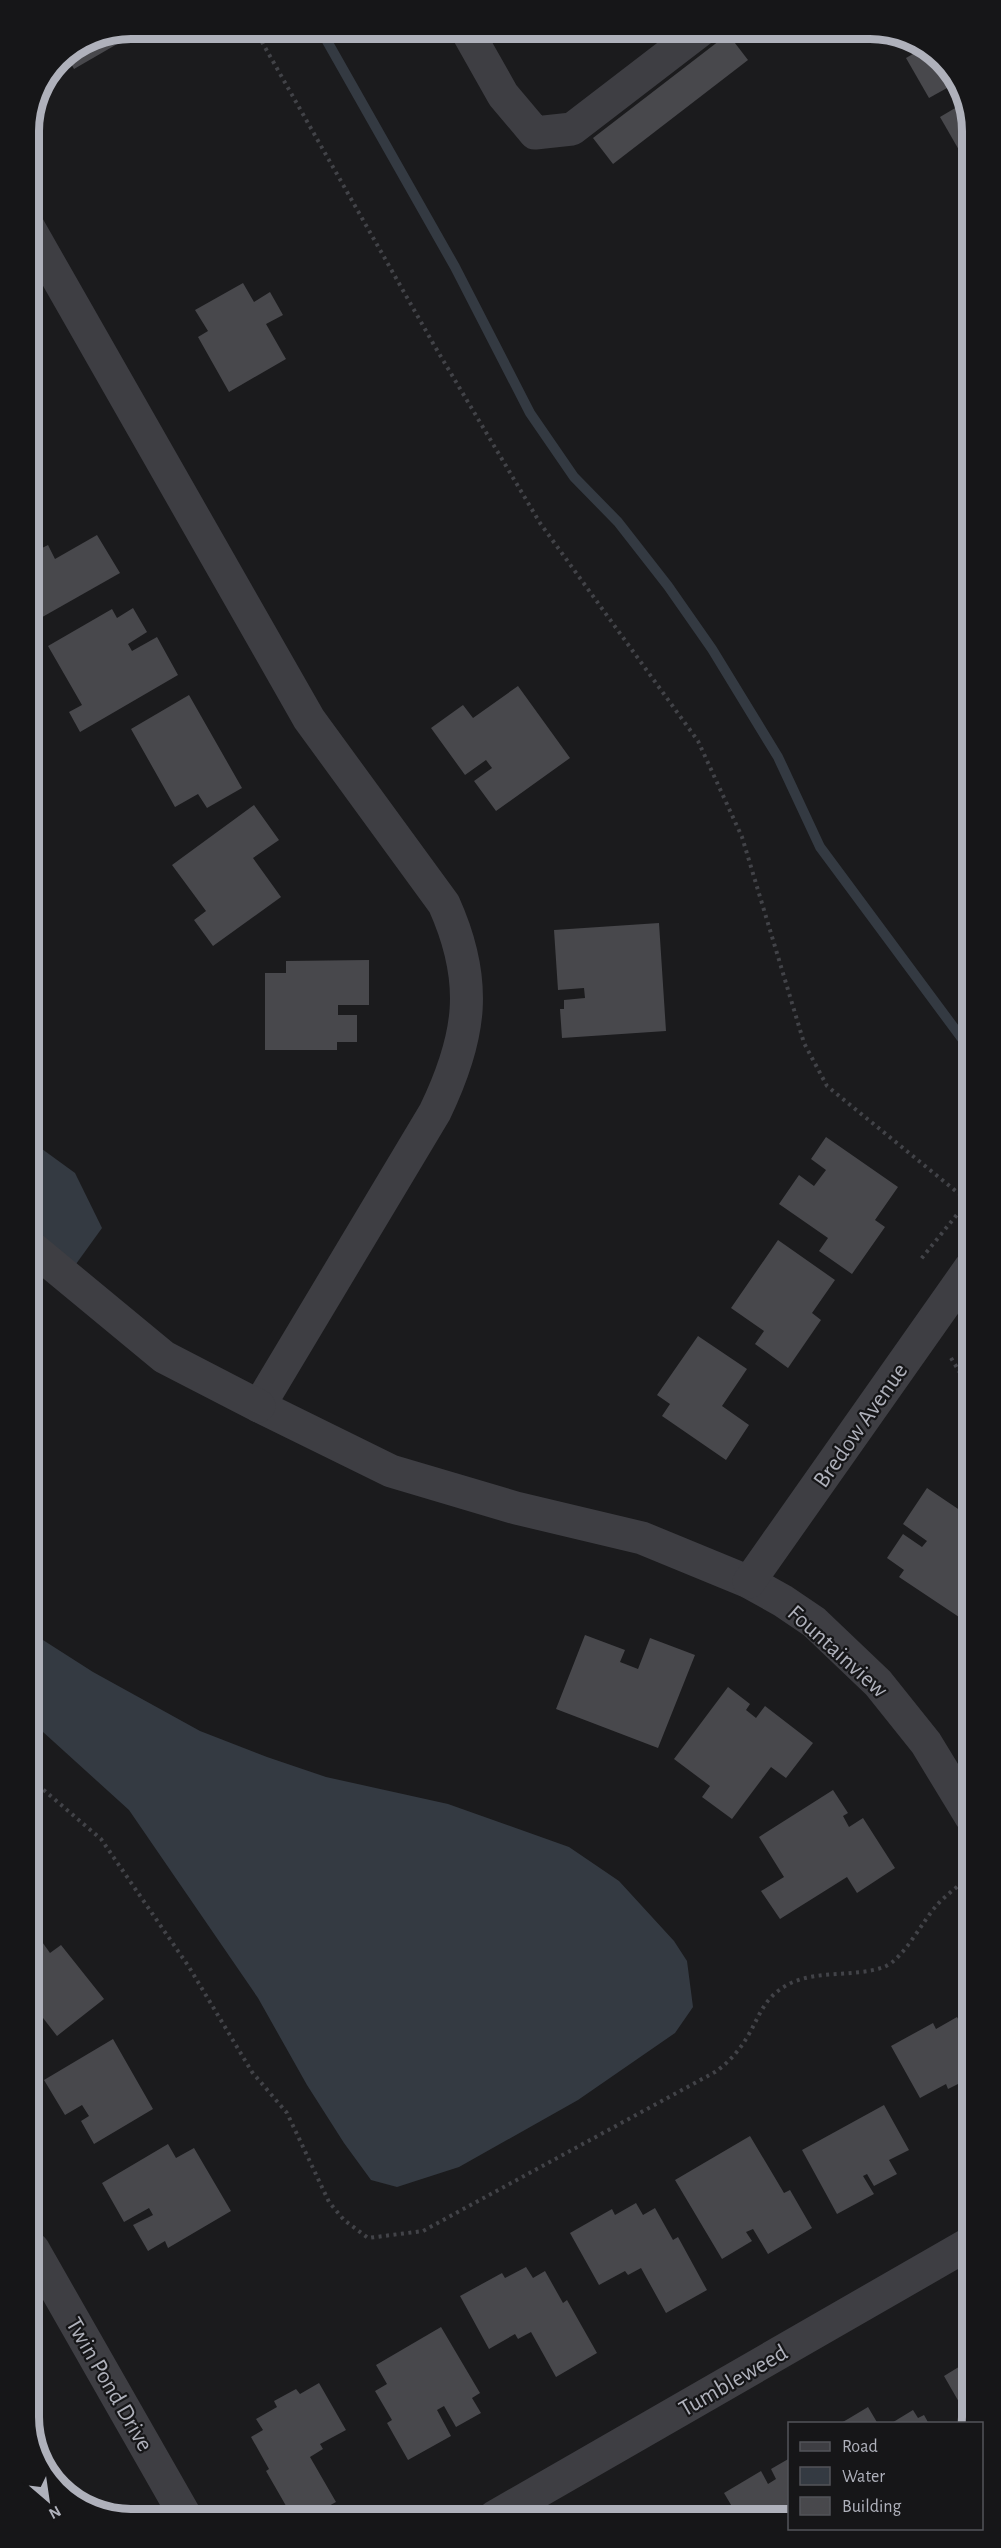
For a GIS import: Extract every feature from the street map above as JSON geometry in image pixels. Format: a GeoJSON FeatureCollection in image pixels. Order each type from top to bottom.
{"type":"FeatureCollection","features":[{"type":"Feature","properties":{"kind":"street"},"geometry":{"type":"LineString","coordinates":[[471,39],[503,95],[535,133],[572,129],[689,39]]}},
{"type":"Feature","properties":{"kind":"street"},"geometry":{"type":"LineString","coordinates":[[39,265],[309,719],[444,904],[454,925],[464,968],[468,994],[465,1030],[454,1072],[435,1112],[259,1406]]}},
{"type":"Feature","properties":{"kind":"street","name":"Fountainview"},"geometry":{"type":"LineString","coordinates":[[39,1254],[164,1357],[391,1471],[516,1508],[642,1538],[749,1582],[783,1601],[814,1622],[878,1683],[926,1743],[962,1802]]}},
{"type":"Feature","properties":{"kind":"street","name":"Bredow Avenue"},"geometry":{"type":"LineString","coordinates":[[749,1582],[962,1279]]}},
{"type":"Feature","properties":{"kind":"street","name":"Tumbleweed"},"geometry":{"type":"LineString","coordinates":[[508,2509],[962,2248]]}},
{"type":"Feature","properties":{"kind":"street","name":"Twin Pond Drive"},"geometry":{"type":"LineString","coordinates":[[39,2260],[181,2509]]}},
{"type":"Feature","properties":{"kind":"path"},"geometry":{"type":"LineString","coordinates":[[260,39],[434,345],[540,523],[698,741],[742,837],[804,1043],[827,1086],[962,1196]]}},
{"type":"Feature","properties":{"kind":"path"},"geometry":{"type":"LineString","coordinates":[[921,1259],[962,1208]]}},
{"type":"Feature","properties":{"kind":"path"},"geometry":{"type":"LineString","coordinates":[[39,1786],[101,1839],[189,1967],[252,2072],[287,2113],[329,2202],[344,2220],[368,2238],[423,2231],[715,2073],[725,2065],[746,2040],[762,2007],[778,1990],[795,1980],[862,1973],[887,1966],[918,1933],[936,1906],[962,1883]]}},
{"type":"Feature","properties":{"kind":"water"},"geometry":{"type":"Polygon","coordinates":[[[39,1147],[75,1173],[102,1228],[76,1264],[39,1274],[39,1147]]]}},
{"type":"Feature","properties":{"kind":"water"},"geometry":{"type":"Polygon","coordinates":[[[39,1637],[93,1672],[200,1731],[326,1777],[448,1804],[569,1847],[619,1881],[674,1941],[687,1961],[693,2007],[675,2033],[578,2100],[459,2167],[397,2187],[371,2180],[307,2085],[258,1998],[129,1810],[39,1728],[39,1637]]]}},
{"type":"Feature","properties":{"kind":"building"},"geometry":{"type":"Polygon","coordinates":[[[722,39],[732,39],[748,60],[613,164],[593,138],[722,39]]]}},
{"type":"Feature","properties":{"kind":"building"},"geometry":{"type":"Polygon","coordinates":[[[125,40],[74,69],[70,62],[85,51],[102,44],[125,40]]]}},
{"type":"Feature","properties":{"kind":"building"},"geometry":{"type":"Polygon","coordinates":[[[917,52],[935,66],[950,86],[929,98],[906,58],[917,52]]]}},
{"type":"Feature","properties":{"kind":"building"},"geometry":{"type":"Polygon","coordinates":[[[958,106],[962,131],[962,155],[940,117],[958,106]]]}},
{"type":"Feature","properties":{"kind":"building"},"geometry":{"type":"Polygon","coordinates":[[[243,283],[254,302],[270,292],[283,315],[266,324],[286,359],[229,392],[198,337],[208,331],[195,310],[243,283]]]}},
{"type":"Feature","properties":{"kind":"building"},"geometry":{"type":"Polygon","coordinates":[[[97,535],[120,573],[39,619],[39,543],[42,548],[48,545],[55,559],[97,535]]]}},
{"type":"Feature","properties":{"kind":"building"},"geometry":{"type":"Polygon","coordinates":[[[133,608],[147,632],[128,644],[132,651],[157,637],[178,675],[80,732],[69,712],[82,705],[48,646],[112,609],[117,618],[133,608]]]}},
{"type":"Feature","properties":{"kind":"building"},"geometry":{"type":"Polygon","coordinates":[[[518,686],[570,758],[496,811],[474,781],[492,768],[486,760],[465,775],[431,728],[463,705],[473,718],[518,686]]]}},
{"type":"Feature","properties":{"kind":"building"},"geometry":{"type":"Polygon","coordinates":[[[189,695],[242,788],[207,808],[198,794],[175,807],[131,729],[189,695]]]}},
{"type":"Feature","properties":{"kind":"building"},"geometry":{"type":"Polygon","coordinates":[[[254,805],[279,840],[253,858],[281,897],[213,946],[194,920],[206,911],[172,865],[254,805]]]}},
{"type":"Feature","properties":{"kind":"building"},"geometry":{"type":"Polygon","coordinates":[[[659,923],[666,1031],[562,1038],[560,1009],[564,1009],[564,1000],[585,998],[584,988],[558,990],[554,930],[659,923]]]}},
{"type":"Feature","properties":{"kind":"building"},"geometry":{"type":"Polygon","coordinates":[[[369,960],[369,1005],[338,1005],[338,1015],[357,1015],[357,1042],[337,1042],[337,1050],[265,1050],[265,973],[286,973],[286,961],[369,960]]]}},
{"type":"Feature","properties":{"kind":"building"},"geometry":{"type":"Polygon","coordinates":[[[826,1137],[898,1187],[875,1220],[885,1227],[852,1274],[819,1251],[828,1238],[779,1204],[799,1175],[814,1186],[826,1170],[811,1159],[826,1137]]]}},
{"type":"Feature","properties":{"kind":"building"},"geometry":{"type":"Polygon","coordinates":[[[778,1240],[835,1280],[812,1313],[821,1320],[788,1368],[755,1344],[764,1331],[731,1308],[778,1240]]]}},
{"type":"Feature","properties":{"kind":"building"},"geometry":{"type":"Polygon","coordinates":[[[698,1336],[747,1369],[722,1406],[749,1425],[726,1460],[662,1416],[670,1404],[657,1395],[698,1336]]]}},
{"type":"Feature","properties":{"kind":"building"},"geometry":{"type":"Polygon","coordinates":[[[927,1488],[962,1512],[962,1612],[959,1617],[899,1577],[904,1570],[887,1558],[903,1534],[922,1547],[927,1541],[903,1524],[927,1488]]]}},
{"type":"Feature","properties":{"kind":"building"},"geometry":{"type":"Polygon","coordinates":[[[585,1635],[625,1650],[620,1662],[638,1669],[650,1638],[695,1655],[658,1748],[556,1709],[585,1635]]]}},
{"type":"Feature","properties":{"kind":"building"},"geometry":{"type":"Polygon","coordinates":[[[728,1687],[750,1704],[746,1710],[756,1718],[765,1706],[813,1743],[786,1778],[771,1767],[732,1819],[702,1797],[710,1786],[674,1759],[728,1687]]]}},
{"type":"Feature","properties":{"kind":"building"},"geometry":{"type":"Polygon","coordinates":[[[833,1790],[848,1813],[843,1816],[849,1827],[863,1818],[895,1868],[857,1893],[847,1877],[780,1919],[761,1891],[784,1877],[759,1837],[833,1790]]]}},
{"type":"Feature","properties":{"kind":"building"},"geometry":{"type":"Polygon","coordinates":[[[39,1940],[50,1953],[61,1945],[104,1999],[57,2036],[39,2013],[39,1940]]]}},
{"type":"Feature","properties":{"kind":"building"},"geometry":{"type":"Polygon","coordinates":[[[957,2017],[962,2026],[962,2082],[948,2089],[946,2084],[920,2098],[891,2046],[933,2023],[936,2029],[957,2017]]]}},
{"type":"Feature","properties":{"kind":"building"},"geometry":{"type":"Polygon","coordinates":[[[113,2039],[153,2109],[94,2144],[81,2121],[89,2116],[82,2105],[65,2115],[44,2080],[113,2039]]]}},
{"type":"Feature","properties":{"kind":"building"},"geometry":{"type":"Polygon","coordinates":[[[884,2105],[909,2150],[889,2160],[897,2174],[874,2186],[867,2174],[863,2176],[874,2194],[837,2214],[802,2150],[884,2105]]]}},
{"type":"Feature","properties":{"kind":"building"},"geometry":{"type":"Polygon","coordinates":[[[750,2136],[784,2193],[790,2190],[812,2228],[768,2254],[753,2229],[746,2232],[752,2241],[722,2259],[675,2180],[750,2136]]]}},
{"type":"Feature","properties":{"kind":"building"},"geometry":{"type":"Polygon","coordinates":[[[168,2144],[176,2158],[194,2148],[231,2211],[168,2248],[165,2241],[148,2251],[133,2225],[153,2215],[149,2208],[124,2222],[102,2183],[168,2144]]]}},
{"type":"Feature","properties":{"kind":"building"},"geometry":{"type":"Polygon","coordinates":[[[636,2203],[643,2215],[655,2208],[673,2240],[678,2237],[707,2290],[666,2313],[641,2268],[628,2275],[625,2271],[599,2285],[570,2233],[612,2209],[615,2215],[636,2203]]]}},
{"type":"Feature","properties":{"kind":"building"},"geometry":{"type":"Polygon","coordinates":[[[526,2267],[533,2278],[545,2271],[563,2303],[567,2300],[597,2353],[556,2377],[531,2332],[518,2339],[515,2334],[489,2349],[460,2296],[502,2273],[505,2278],[526,2267]]]}},
{"type":"Feature","properties":{"kind":"building"},"geometry":{"type":"Polygon","coordinates":[[[441,2327],[480,2393],[472,2398],[481,2413],[456,2427],[444,2406],[437,2410],[451,2436],[408,2460],[387,2423],[392,2420],[375,2391],[387,2384],[376,2365],[441,2327]]]}},
{"type":"Feature","properties":{"kind":"building"},"geometry":{"type":"Polygon","coordinates":[[[962,2365],[962,2407],[944,2376],[962,2365]]]}},
{"type":"Feature","properties":{"kind":"building"},"geometry":{"type":"Polygon","coordinates":[[[319,2383],[346,2430],[320,2444],[323,2449],[310,2457],[336,2502],[323,2509],[288,2509],[266,2471],[269,2469],[251,2437],[263,2430],[256,2419],[277,2407],[274,2401],[296,2389],[300,2394],[319,2383]]]}},
{"type":"Feature","properties":{"kind":"building"},"geometry":{"type":"Polygon","coordinates":[[[868,2407],[877,2422],[843,2422],[868,2407]]]}},
{"type":"Feature","properties":{"kind":"building"},"geometry":{"type":"Polygon","coordinates":[[[913,2410],[918,2418],[924,2415],[928,2422],[893,2422],[913,2410]]]}},
{"type":"Feature","properties":{"kind":"building"},"geometry":{"type":"Polygon","coordinates":[[[788,2459],[788,2509],[733,2509],[724,2493],[761,2471],[768,2484],[776,2479],[771,2469],[788,2459]]]}},
{"type":"Feature","properties":{"kind":"waterway"},"geometry":{"type":"LineString","coordinates":[[326,39],[455,267],[530,413],[574,477],[618,522],[668,586],[712,649],[778,757],[820,847],[962,1039]]}}]}
